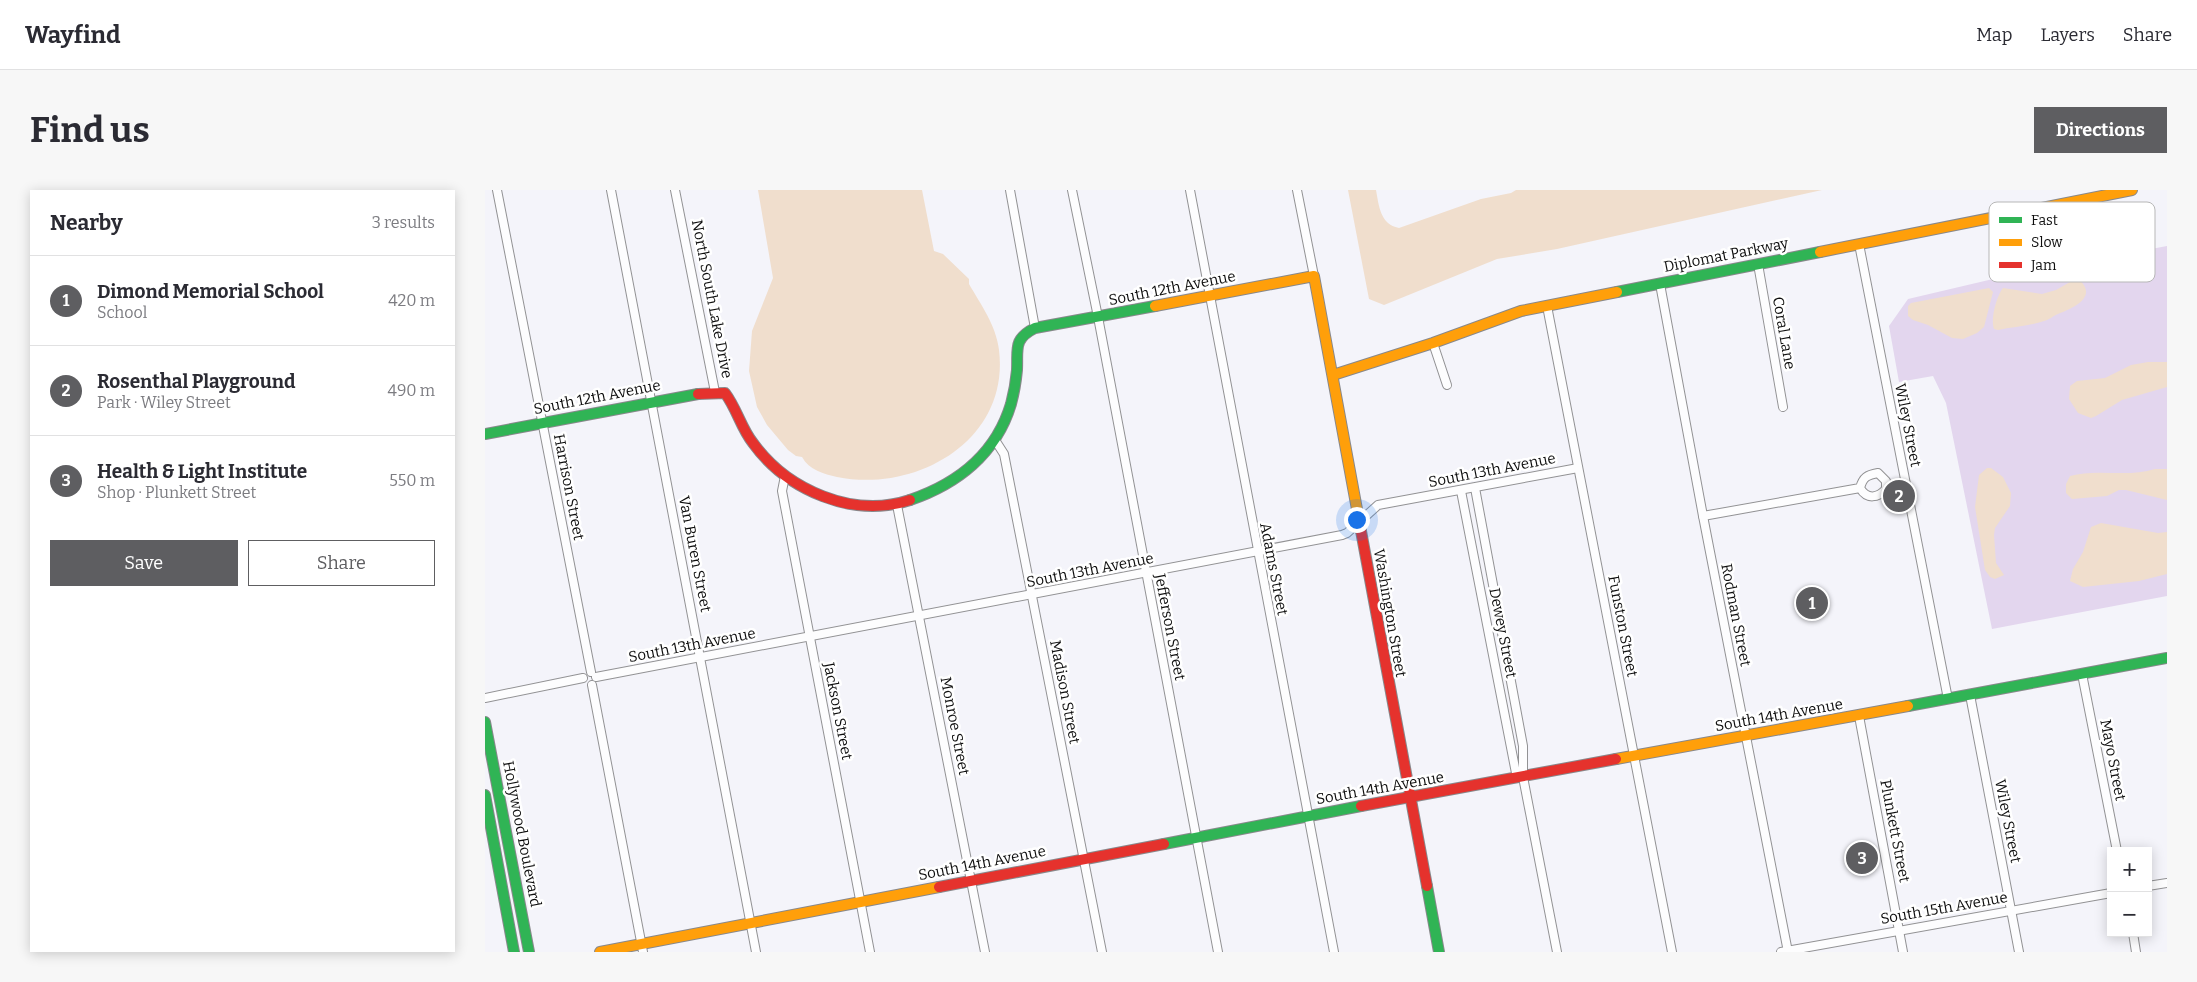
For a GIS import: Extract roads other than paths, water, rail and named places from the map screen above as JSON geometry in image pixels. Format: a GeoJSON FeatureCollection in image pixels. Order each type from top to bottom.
{"type":"FeatureCollection","features":[{"type":"Feature","properties":{"kind":"street","name":"Harrison Street"},"geometry":{"type":"LineString","coordinates":[[497,190],[594,674]]}},
{"type":"Feature","properties":{"kind":"street","name":"Van Buren Street"},"geometry":{"type":"LineString","coordinates":[[611,190],[756,952]]}},
{"type":"Feature","properties":{"kind":"street","name":"North South Lake Drive"},"geometry":{"type":"LineString","coordinates":[[675,190],[715,392],[725,393],[734,404],[748,436],[770,463],[797,486],[826,498],[860,504],[897,504],[927,495],[947,486],[981,458],[995,440],[1012,402],[1016,382],[1017,344],[1024,333],[1035,328]]}},
{"type":"Feature","properties":{"kind":"street"},"geometry":{"type":"LineString","coordinates":[[1010,190],[1035,328]]}},
{"type":"Feature","properties":{"kind":"street","name":"Jefferson Street"},"geometry":{"type":"LineString","coordinates":[[1072,190],[1098,317],[1218,952]]}},
{"type":"Feature","properties":{"kind":"street","name":"Adams Street"},"geometry":{"type":"LineString","coordinates":[[1190,190],[1334,952]]}},
{"type":"Feature","properties":{"kind":"street","name":"Washington Street"},"geometry":{"type":"LineString","coordinates":[[1297,190],[1439,952]]}},
{"type":"Feature","properties":{"kind":"street","name":"Diplomat Parkway"},"geometry":{"type":"LineString","coordinates":[[2071,202],[2132,190]]}},
{"type":"Feature","properties":{"kind":"street","name":"Diplomat Parkway"},"geometry":{"type":"LineString","coordinates":[[1333,375],[1433,343],[1495,319],[1547,306],[1989,218]]}},
{"type":"Feature","properties":{"kind":"street","name":"Wiley Street"},"geometry":{"type":"LineString","coordinates":[[1859,244],[1948,699]]}},
{"type":"Feature","properties":{"kind":"street","name":"Coral Lane"},"geometry":{"type":"LineString","coordinates":[[1758,264],[1783,407]]}},
{"type":"Feature","properties":{"kind":"street","name":"South 12th Avenue"},"geometry":{"type":"LineString","coordinates":[[1035,328],[1314,276]]}},
{"type":"Feature","properties":{"kind":"street","name":"Rodman Street"},"geometry":{"type":"LineString","coordinates":[[1660,284],[1786,952]]}},
{"type":"Feature","properties":{"kind":"street","name":"Funston Street"},"geometry":{"type":"LineString","coordinates":[[1547,306],[1672,952]]}},
{"type":"Feature","properties":{"kind":"street"},"geometry":{"type":"LineString","coordinates":[[1433,343],[1447,385]]}},
{"type":"Feature","properties":{"kind":"street","name":"South 12th Avenue"},"geometry":{"type":"LineString","coordinates":[[485,434],[652,401],[715,392]]}},
{"type":"Feature","properties":{"kind":"street","name":"Madison Street"},"geometry":{"type":"LineString","coordinates":[[995,440],[1004,454],[1101,952]]}},
{"type":"Feature","properties":{"kind":"street","name":"South 13th Avenue"},"geometry":{"type":"LineString","coordinates":[[594,674],[701,657],[1341,535],[1347,533],[1378,505],[1578,468]]}},
{"type":"Feature","properties":{"kind":"street","name":"Jackson Street"},"geometry":{"type":"LineString","coordinates":[[785,476],[782,491],[870,952]]}},
{"type":"Feature","properties":{"kind":"street","name":"Dewey Street"},"geometry":{"type":"LineString","coordinates":[[1475,488],[1523,746],[1523,777],[1557,952]]}},
{"type":"Feature","properties":{"kind":"street"},"geometry":{"type":"LineString","coordinates":[[1703,516],[1860,488]]}},
{"type":"Feature","properties":{"kind":"street","name":"Dewey Street"},"geometry":{"type":"LineString","coordinates":[[1461,491],[1516,773],[1523,777]]}},
{"type":"Feature","properties":{"kind":"street","name":"Monroe Street"},"geometry":{"type":"LineString","coordinates":[[897,504],[985,952]]}},
{"type":"Feature","properties":{"kind":"street","name":"South 14th Avenue"},"geometry":{"type":"LineString","coordinates":[[600,952],[642,948],[751,923],[971,879],[1084,860],[1308,816],[2167,658]]}},
{"type":"Feature","properties":{"kind":"street"},"geometry":{"type":"LineString","coordinates":[[485,698],[583,678],[587,673],[594,674],[596,682],[592,685]]}},
{"type":"Feature","properties":{"kind":"street","name":"Mayo Street"},"geometry":{"type":"LineString","coordinates":[[2082,674],[2116,847]]}},
{"type":"Feature","properties":{"kind":"street"},"geometry":{"type":"LineString","coordinates":[[583,678],[586,684],[592,685]]}},
{"type":"Feature","properties":{"kind":"street"},"geometry":{"type":"LineString","coordinates":[[592,685],[642,948]]}},
{"type":"Feature","properties":{"kind":"street","name":"Wiley Street"},"geometry":{"type":"LineString","coordinates":[[1971,695],[2019,952]]}},
{"type":"Feature","properties":{"kind":"street","name":"Plunkett Street"},"geometry":{"type":"LineString","coordinates":[[1859,716],[1903,952]]}},
{"type":"Feature","properties":{"kind":"street","name":"Hollywood Boulevard"},"geometry":{"type":"LineString","coordinates":[[485,722],[529,952]]}},
{"type":"Feature","properties":{"kind":"street","name":"Hollywood Boulevard"},"geometry":{"type":"LineString","coordinates":[[485,795],[515,952]]}},
{"type":"Feature","properties":{"kind":"street"},"geometry":{"type":"LineString","coordinates":[[2152,885],[2167,883]]}},
{"type":"Feature","properties":{"kind":"street","name":"South 15th Avenue"},"geometry":{"type":"LineString","coordinates":[[1786,952],[2107,894]]}},
{"type":"Feature","properties":{"kind":"street"},"geometry":{"type":"LineString","coordinates":[[2134,937],[2136,952]]}},
{"type":"Feature","properties":{"kind":"place","name":"Rosenthal Playground"},"geometry":{"type":"Point","coordinates":[1899,496]}},
{"type":"Feature","properties":{"kind":"place","name":"Dimond Memorial School"},"geometry":{"type":"Point","coordinates":[1812,603]}},
{"type":"Feature","properties":{"kind":"place","name":"Health & Light Institute"},"geometry":{"type":"Point","coordinates":[1862,858]}}]}
